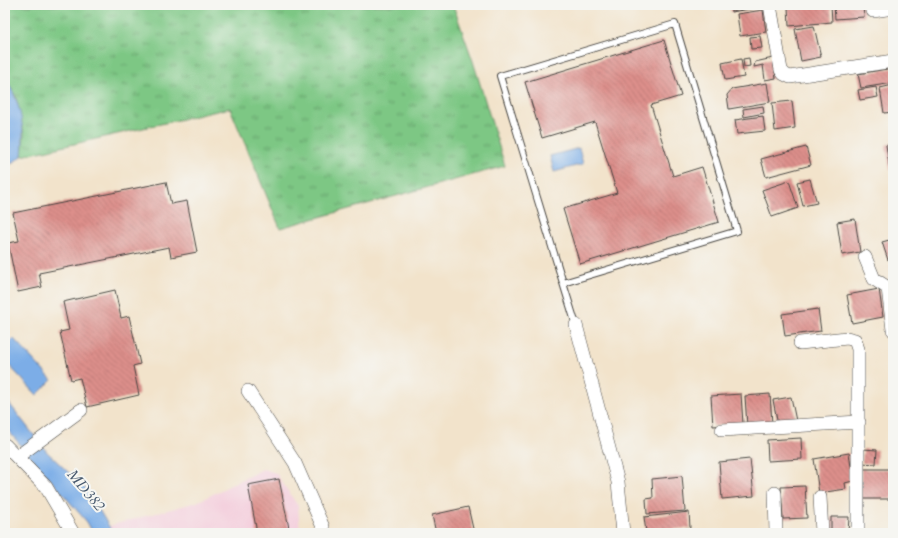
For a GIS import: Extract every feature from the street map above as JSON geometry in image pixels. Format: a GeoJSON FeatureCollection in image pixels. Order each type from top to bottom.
{"type":"FeatureCollection","features":[{"type":"Feature","properties":{"kind":"street"},"geometry":{"type":"LineString","coordinates":[[770,5],[781,70],[784,74],[790,77],[893,61]]}},
{"type":"Feature","properties":{"kind":"street"},"geometry":{"type":"LineString","coordinates":[[874,11],[893,8]]}},
{"type":"Feature","properties":{"kind":"street"},"geometry":{"type":"LineString","coordinates":[[865,257],[874,279],[888,288],[893,330]]}},
{"type":"Feature","properties":{"kind":"street"},"geometry":{"type":"LineString","coordinates":[[576,325],[618,482],[623,533]]}},
{"type":"Feature","properties":{"kind":"street"},"geometry":{"type":"LineString","coordinates":[[800,344],[847,338],[855,340],[858,349],[858,533]]}},
{"type":"Feature","properties":{"kind":"street"},"geometry":{"type":"LineString","coordinates":[[248,391],[295,463],[323,527],[323,533]]}},
{"type":"Feature","properties":{"kind":"street"},"geometry":{"type":"LineString","coordinates":[[21,455],[81,410]]}},
{"type":"Feature","properties":{"kind":"street"},"geometry":{"type":"LineString","coordinates":[[722,430],[859,422]]}},
{"type":"Feature","properties":{"kind":"street"},"geometry":{"type":"LineString","coordinates":[[5,444],[21,455],[46,487],[73,533]]}},
{"type":"Feature","properties":{"kind":"street"},"geometry":{"type":"LineString","coordinates":[[775,493],[776,533]]}},
{"type":"Feature","properties":{"kind":"street"},"geometry":{"type":"LineString","coordinates":[[820,497],[822,533]]}},
{"type":"Feature","properties":{"kind":"lane"},"geometry":{"type":"LineString","coordinates":[[563,283],[737,231],[675,24],[500,76],[563,283],[576,325]]}},
{"type":"Feature","properties":{"kind":"shaded area"},"geometry":{"type":"Polygon","coordinates":[[[263,469],[276,473],[298,506],[300,533],[113,533],[109,526],[197,502],[263,469]]]}},
{"type":"Feature","properties":{"kind":"green space"},"geometry":{"type":"Polygon","coordinates":[[[5,5],[453,5],[473,61],[505,166],[280,228],[230,108],[22,156],[24,134],[16,97],[5,77],[5,5]]]}},
{"type":"Feature","properties":{"kind":"green space"},"geometry":{"type":"Polygon","coordinates":[[[5,113],[9,129],[5,146],[5,113]]]}},
{"type":"Feature","properties":{"kind":"water"},"geometry":{"type":"Polygon","coordinates":[[[5,77],[15,96],[21,115],[23,145],[22,156],[5,168],[5,146],[9,137],[5,113],[5,77]]]}},
{"type":"Feature","properties":{"kind":"water"},"geometry":{"type":"Polygon","coordinates":[[[579,148],[583,164],[554,172],[550,156],[579,148]]]}},
{"type":"Feature","properties":{"kind":"water"},"geometry":{"type":"Polygon","coordinates":[[[13,338],[52,380],[37,395],[5,361],[5,346],[13,338]]]}},
{"type":"Feature","properties":{"kind":"water","name":"MD382"},"geometry":{"type":"Polygon","coordinates":[[[5,398],[47,452],[87,490],[113,533],[93,533],[87,522],[5,427],[5,398]]]}},
{"type":"Feature","properties":{"kind":"building"},"geometry":{"type":"Polygon","coordinates":[[[730,5],[756,5],[757,8],[731,12],[730,5]]]}},
{"type":"Feature","properties":{"kind":"building"},"geometry":{"type":"Polygon","coordinates":[[[831,5],[832,22],[789,26],[788,7],[831,5]]]}},
{"type":"Feature","properties":{"kind":"building"},"geometry":{"type":"Polygon","coordinates":[[[834,5],[863,5],[864,17],[835,19],[834,5]]]}},
{"type":"Feature","properties":{"kind":"building"},"geometry":{"type":"Polygon","coordinates":[[[763,10],[766,32],[740,36],[737,14],[763,10]]]}},
{"type":"Feature","properties":{"kind":"building"},"geometry":{"type":"Polygon","coordinates":[[[814,26],[821,57],[801,61],[795,29],[814,26]]]}},
{"type":"Feature","properties":{"kind":"building"},"geometry":{"type":"Polygon","coordinates":[[[760,36],[762,48],[751,49],[750,37],[760,36]]]}},
{"type":"Feature","properties":{"kind":"building"},"geometry":{"type":"Polygon","coordinates":[[[664,40],[681,96],[651,105],[673,176],[702,167],[719,222],[580,264],[563,209],[617,193],[595,122],[542,138],[525,82],[664,40]]]}},
{"type":"Feature","properties":{"kind":"building"},"geometry":{"type":"Polygon","coordinates":[[[749,58],[750,66],[744,67],[743,59],[749,58]]]}},
{"type":"Feature","properties":{"kind":"building"},"geometry":{"type":"Polygon","coordinates":[[[773,58],[776,78],[765,80],[763,65],[754,67],[755,62],[773,58]]]}},
{"type":"Feature","properties":{"kind":"building"},"geometry":{"type":"Polygon","coordinates":[[[741,59],[744,77],[725,80],[722,63],[741,59]]]}},
{"type":"Feature","properties":{"kind":"building"},"geometry":{"type":"Polygon","coordinates":[[[893,68],[893,83],[861,88],[858,74],[893,68]]]}},
{"type":"Feature","properties":{"kind":"building"},"geometry":{"type":"Polygon","coordinates":[[[767,83],[770,102],[729,109],[727,95],[732,89],[767,83]]]}},
{"type":"Feature","properties":{"kind":"building"},"geometry":{"type":"Polygon","coordinates":[[[893,85],[893,112],[884,113],[880,88],[893,85]]]}},
{"type":"Feature","properties":{"kind":"building"},"geometry":{"type":"Polygon","coordinates":[[[876,87],[878,97],[860,100],[858,90],[876,87]]]}},
{"type":"Feature","properties":{"kind":"building"},"geometry":{"type":"Polygon","coordinates":[[[792,101],[795,128],[775,131],[772,103],[792,101]]]}},
{"type":"Feature","properties":{"kind":"building"},"geometry":{"type":"Polygon","coordinates":[[[763,106],[764,113],[744,117],[743,109],[763,106]]]}},
{"type":"Feature","properties":{"kind":"building"},"geometry":{"type":"Polygon","coordinates":[[[763,116],[765,131],[737,134],[735,120],[763,116]]]}},
{"type":"Feature","properties":{"kind":"building"},"geometry":{"type":"Polygon","coordinates":[[[893,143],[893,169],[890,170],[886,145],[893,143]]]}},
{"type":"Feature","properties":{"kind":"building"},"geometry":{"type":"Polygon","coordinates":[[[806,147],[811,165],[766,177],[761,159],[806,147]]]}},
{"type":"Feature","properties":{"kind":"building"},"geometry":{"type":"Polygon","coordinates":[[[810,179],[817,203],[803,206],[797,182],[810,179]]]}},
{"type":"Feature","properties":{"kind":"building"},"geometry":{"type":"Polygon","coordinates":[[[789,181],[798,208],[772,217],[762,190],[789,181]]]}},
{"type":"Feature","properties":{"kind":"building"},"geometry":{"type":"Polygon","coordinates":[[[166,182],[171,204],[187,201],[197,252],[171,257],[169,247],[39,273],[42,287],[18,292],[8,243],[19,241],[13,213],[166,182]]]}},
{"type":"Feature","properties":{"kind":"building"},"geometry":{"type":"Polygon","coordinates":[[[855,219],[860,252],[842,255],[837,222],[855,219]]]}},
{"type":"Feature","properties":{"kind":"building"},"geometry":{"type":"Polygon","coordinates":[[[893,239],[893,258],[888,260],[882,242],[893,239]]]}},
{"type":"Feature","properties":{"kind":"building"},"geometry":{"type":"Polygon","coordinates":[[[890,265],[893,265],[893,282],[892,282],[890,265]]]}},
{"type":"Feature","properties":{"kind":"building"},"geometry":{"type":"Polygon","coordinates":[[[879,289],[883,317],[852,323],[847,295],[879,289]]]}},
{"type":"Feature","properties":{"kind":"building"},"geometry":{"type":"Polygon","coordinates":[[[115,290],[121,318],[129,316],[140,364],[133,366],[139,395],[87,407],[80,378],[71,380],[60,332],[69,330],[63,302],[115,290]]]}},
{"type":"Feature","properties":{"kind":"building"},"geometry":{"type":"Polygon","coordinates":[[[818,309],[821,331],[785,336],[782,314],[818,309]]]}},
{"type":"Feature","properties":{"kind":"building"},"geometry":{"type":"Polygon","coordinates":[[[741,394],[743,424],[713,426],[711,396],[741,394]]]}},
{"type":"Feature","properties":{"kind":"building"},"geometry":{"type":"Polygon","coordinates":[[[770,394],[772,424],[747,426],[745,396],[770,394]]]}},
{"type":"Feature","properties":{"kind":"building"},"geometry":{"type":"Polygon","coordinates":[[[791,397],[796,421],[778,425],[773,400],[791,397]]]}},
{"type":"Feature","properties":{"kind":"building"},"geometry":{"type":"Polygon","coordinates":[[[801,438],[802,459],[768,461],[767,440],[801,438]]]}},
{"type":"Feature","properties":{"kind":"building"},"geometry":{"type":"Polygon","coordinates":[[[863,449],[877,450],[876,464],[862,463],[863,449]]]}},
{"type":"Feature","properties":{"kind":"building"},"geometry":{"type":"Polygon","coordinates":[[[849,453],[853,481],[845,483],[846,489],[819,493],[814,459],[849,453]]]}},
{"type":"Feature","properties":{"kind":"building"},"geometry":{"type":"Polygon","coordinates":[[[750,459],[754,496],[722,499],[719,462],[750,459]]]}},
{"type":"Feature","properties":{"kind":"building"},"geometry":{"type":"Polygon","coordinates":[[[861,469],[893,469],[893,499],[860,499],[861,469]]]}},
{"type":"Feature","properties":{"kind":"building"},"geometry":{"type":"Polygon","coordinates":[[[682,476],[685,511],[647,514],[646,499],[653,498],[652,479],[682,476]]]}},
{"type":"Feature","properties":{"kind":"building"},"geometry":{"type":"Polygon","coordinates":[[[279,479],[290,533],[257,533],[248,485],[279,479]]]}},
{"type":"Feature","properties":{"kind":"building"},"geometry":{"type":"Polygon","coordinates":[[[805,486],[807,518],[783,519],[781,487],[805,486]]]}},
{"type":"Feature","properties":{"kind":"building"},"geometry":{"type":"Polygon","coordinates":[[[468,507],[474,533],[436,533],[432,515],[468,507]]]}},
{"type":"Feature","properties":{"kind":"building"},"geometry":{"type":"Polygon","coordinates":[[[689,512],[690,528],[646,532],[644,517],[689,512]]]}},
{"type":"Feature","properties":{"kind":"building"},"geometry":{"type":"Polygon","coordinates":[[[831,517],[849,517],[848,533],[831,533],[831,517]]]}}]}
